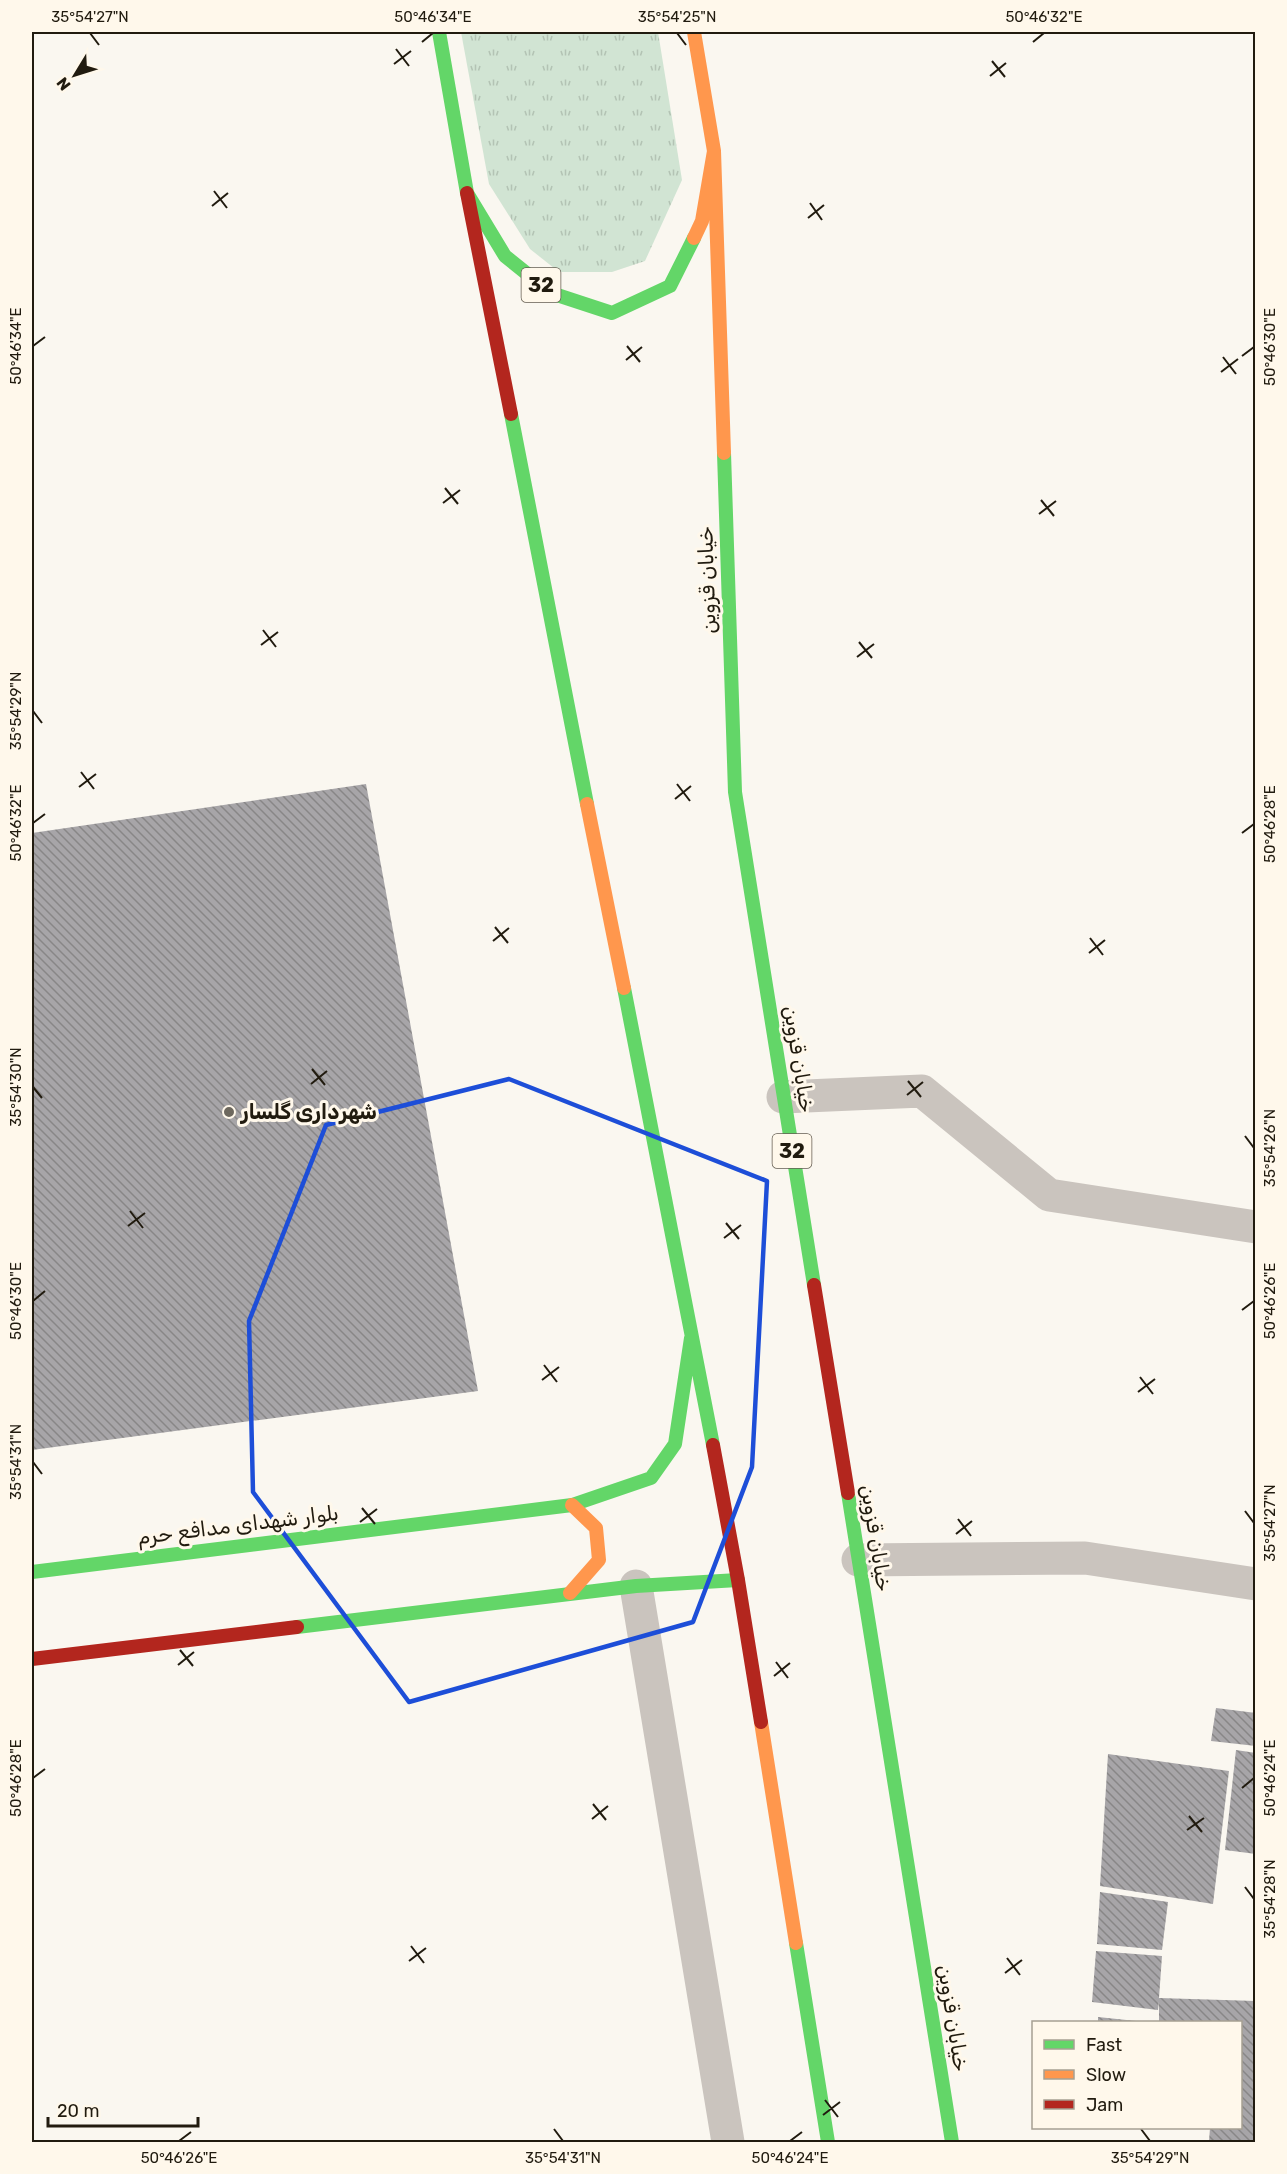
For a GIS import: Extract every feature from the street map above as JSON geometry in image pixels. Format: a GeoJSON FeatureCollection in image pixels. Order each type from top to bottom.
{"type":"FeatureCollection","features":[{"type":"Feature","properties":{"kind":"main road","name":"32"},"geometry":{"type":"LineString","coordinates":[[438,32],[467,193],[692,1334],[738,1580],[828,2142]]}},
{"type":"Feature","properties":{"kind":"main road","name":"32"},"geometry":{"type":"LineString","coordinates":[[467,193],[505,256],[551,293],[612,313],[670,286],[702,221],[714,151],[693,32]]}},
{"type":"Feature","properties":{"kind":"main road","name":"خیابان قزوین"},"geometry":{"type":"LineString","coordinates":[[714,151],[735,792],[952,2142]]}},
{"type":"Feature","properties":{"kind":"main road","name":"بلوار شهدای مدافع حرم"},"geometry":{"type":"LineString","coordinates":[[32,1572],[572,1505],[651,1478],[675,1444],[692,1334]]}},
{"type":"Feature","properties":{"kind":"main road"},"geometry":{"type":"LineString","coordinates":[[570,1593],[599,1560],[596,1528],[572,1505]]}},
{"type":"Feature","properties":{"kind":"main road"},"geometry":{"type":"LineString","coordinates":[[32,1659],[570,1593],[636,1586],[738,1580]]}},
{"type":"Feature","properties":{"kind":"street"},"geometry":{"type":"LineString","coordinates":[[783,1096],[922,1091],[1048,1195],[1256,1227]]}},
{"type":"Feature","properties":{"kind":"street"},"geometry":{"type":"LineString","coordinates":[[858,1560],[1085,1558],[1256,1584]]}},
{"type":"Feature","properties":{"kind":"street"},"geometry":{"type":"LineString","coordinates":[[636,1586],[728,2142]]}},
{"type":"Feature","properties":{"kind":"highlighted area"},"geometry":{"type":"Polygon","coordinates":[[[509,1079],[767,1181],[752,1467],[693,1622],[409,1702],[253,1492],[249,1321],[326,1125],[509,1079]]]}},
{"type":"Feature","properties":{"kind":"green space"},"geometry":{"type":"Polygon","coordinates":[[[461,32],[658,32],[682,180],[645,261],[612,272],[559,272],[530,249],[489,184],[461,32]]]}},
{"type":"Feature","properties":{"kind":"building","name":"شهرداری گلسار"},"geometry":{"type":"Polygon","coordinates":[[[366,784],[478,1391],[32,1450],[32,833],[366,784]]]}},
{"type":"Feature","properties":{"kind":"building"},"geometry":{"type":"Polygon","coordinates":[[[1216,1708],[1256,1713],[1256,1746],[1211,1741],[1216,1708]]]}},
{"type":"Feature","properties":{"kind":"building"},"geometry":{"type":"Polygon","coordinates":[[[1236,1750],[1256,1753],[1256,1854],[1225,1850],[1236,1750]]]}},
{"type":"Feature","properties":{"kind":"building"},"geometry":{"type":"Polygon","coordinates":[[[1108,1754],[1229,1771],[1213,1904],[1100,1886],[1108,1754]]]}},
{"type":"Feature","properties":{"kind":"building"},"geometry":{"type":"Polygon","coordinates":[[[1100,1892],[1168,1902],[1162,1950],[1097,1944],[1100,1892]]]}},
{"type":"Feature","properties":{"kind":"building"},"geometry":{"type":"Polygon","coordinates":[[[1096,1951],[1162,1956],[1159,1998],[1256,2001],[1256,2141],[1209,2141],[1210,2129],[1242,2129],[1242,2021],[1159,2021],[1159,2002],[1158,2010],[1092,2002],[1096,1951]]]}},
{"type":"Feature","properties":{"kind":"building"},"geometry":{"type":"Polygon","coordinates":[[[1098,2017],[1136,2021],[1098,2021],[1098,2017]]]}},
{"type":"Feature","properties":{"kind":"traffic: fast"},"geometry":{"type":"LineString","coordinates":[[439,32],[467,193],[505,256],[551,293],[612,313],[670,286],[694,238]]}},
{"type":"Feature","properties":{"kind":"traffic: fast"},"geometry":{"type":"LineString","coordinates":[[511,414],[587,804]]}},
{"type":"Feature","properties":{"kind":"traffic: fast"},"geometry":{"type":"LineString","coordinates":[[724,453],[735,792],[814,1285]]}},
{"type":"Feature","properties":{"kind":"traffic: fast"},"geometry":{"type":"LineString","coordinates":[[624,988],[713,1445]]}},
{"type":"Feature","properties":{"kind":"traffic: fast"},"geometry":{"type":"LineString","coordinates":[[32,1572],[572,1505],[651,1478],[675,1444],[691,1338]]}},
{"type":"Feature","properties":{"kind":"traffic: fast"},"geometry":{"type":"LineString","coordinates":[[848,1493],[952,2142]]}},
{"type":"Feature","properties":{"kind":"traffic: fast"},"geometry":{"type":"LineString","coordinates":[[297,1627],[636,1586],[738,1580]]}},
{"type":"Feature","properties":{"kind":"traffic: fast"},"geometry":{"type":"LineString","coordinates":[[796,1943],[828,2142]]}},
{"type":"Feature","properties":{"kind":"traffic: slow"},"geometry":{"type":"LineString","coordinates":[[694,32],[714,151],[702,221],[694,238]]}},
{"type":"Feature","properties":{"kind":"traffic: slow"},"geometry":{"type":"LineString","coordinates":[[714,151],[724,453]]}},
{"type":"Feature","properties":{"kind":"traffic: slow"},"geometry":{"type":"LineString","coordinates":[[587,804],[624,988]]}},
{"type":"Feature","properties":{"kind":"traffic: slow"},"geometry":{"type":"LineString","coordinates":[[570,1593],[599,1560],[596,1528],[572,1505]]}},
{"type":"Feature","properties":{"kind":"traffic: slow"},"geometry":{"type":"LineString","coordinates":[[761,1722],[796,1943]]}},
{"type":"Feature","properties":{"kind":"traffic: jam"},"geometry":{"type":"LineString","coordinates":[[467,193],[511,414]]}},
{"type":"Feature","properties":{"kind":"traffic: jam"},"geometry":{"type":"LineString","coordinates":[[814,1285],[848,1493]]}},
{"type":"Feature","properties":{"kind":"traffic: jam"},"geometry":{"type":"LineString","coordinates":[[713,1445],[761,1722]]}},
{"type":"Feature","properties":{"kind":"traffic: jam"},"geometry":{"type":"LineString","coordinates":[[32,1659],[297,1627]]}},
{"type":"Feature","properties":{"kind":"place","name":"شهرداری گلسار"},"geometry":{"type":"Point","coordinates":[229,1112]}}]}
